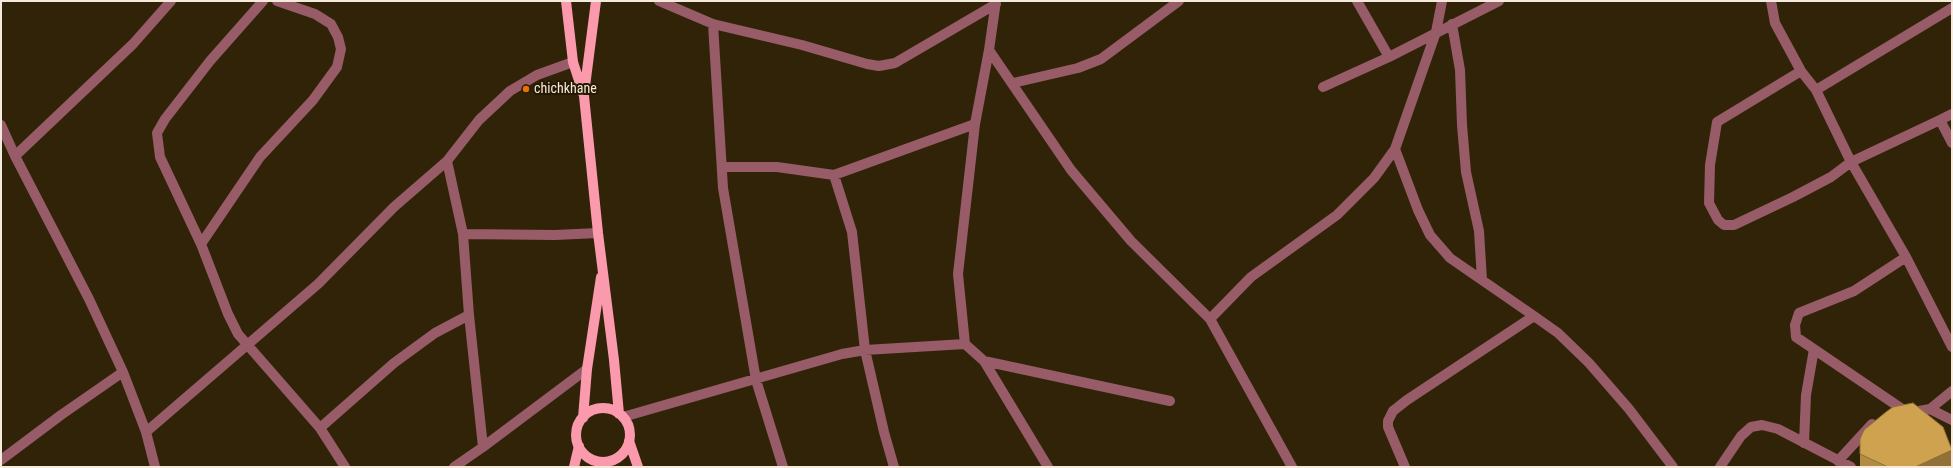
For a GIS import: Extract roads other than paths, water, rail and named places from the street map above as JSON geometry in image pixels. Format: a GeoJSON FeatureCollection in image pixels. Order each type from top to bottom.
{"type":"FeatureCollection","features":[{"type":"Feature","properties":{"kind":"main road"},"geometry":{"type":"LineString","coordinates":[[566,1],[573,62],[584,96],[598,233],[603,263],[621,416],[628,427],[629,441],[638,467]]}},
{"type":"Feature","properties":{"kind":"main road"},"geometry":{"type":"LineString","coordinates":[[584,96],[596,1]]}},
{"type":"Feature","properties":{"kind":"main road"},"geometry":{"type":"LineString","coordinates":[[574,467],[578,446],[576,431],[582,418],[587,369],[603,263]]}},
{"type":"Feature","properties":{"kind":"main road"},"geometry":{"type":"LineString","coordinates":[[582,418],[591,411],[601,408],[609,409],[621,416]]}},
{"type":"Feature","properties":{"kind":"main road"},"geometry":{"type":"LineString","coordinates":[[578,446],[588,457],[606,464],[620,456],[629,441]]}},
{"type":"Feature","properties":{"kind":"street"},"geometry":{"type":"LineString","coordinates":[[15,156],[133,44],[171,1]]}},
{"type":"Feature","properties":{"kind":"street"},"geometry":{"type":"LineString","coordinates":[[263,1],[202,71],[165,119],[157,133],[160,157],[201,244],[228,314],[238,334],[320,428],[345,467]]}},
{"type":"Feature","properties":{"kind":"street"},"geometry":{"type":"LineString","coordinates":[[201,244],[260,157],[308,106],[337,67],[341,49],[338,37],[332,24],[315,14],[277,1]]}},
{"type":"Feature","properties":{"kind":"street"},"geometry":{"type":"LineString","coordinates":[[659,1],[713,24],[802,45],[867,64],[879,66],[895,63],[996,2]]}},
{"type":"Feature","properties":{"kind":"street"},"geometry":{"type":"LineString","coordinates":[[1012,83],[1078,68],[1101,59],[1179,1]]}},
{"type":"Feature","properties":{"kind":"street"},"geometry":{"type":"LineString","coordinates":[[1358,1],[1388,57]]}},
{"type":"Feature","properties":{"kind":"street"},"geometry":{"type":"LineString","coordinates":[[1210,319],[1252,277],[1337,215],[1374,178],[1395,149],[1436,32],[1442,1]]}},
{"type":"Feature","properties":{"kind":"street"},"geometry":{"type":"LineString","coordinates":[[1324,88],[1499,1]]}},
{"type":"Feature","properties":{"kind":"street"},"geometry":{"type":"LineString","coordinates":[[1771,1],[1775,23],[1801,71],[1816,90],[1851,162],[1906,257],[1952,347]]}},
{"type":"Feature","properties":{"kind":"street"},"geometry":{"type":"LineString","coordinates":[[996,2],[989,50],[975,124],[958,274],[965,344],[984,361],[1048,467]]}},
{"type":"Feature","properties":{"kind":"street"},"geometry":{"type":"LineString","coordinates":[[1816,90],[1952,8]]}},
{"type":"Feature","properties":{"kind":"street"},"geometry":{"type":"LineString","coordinates":[[713,24],[724,188],[756,380],[783,467]]}},
{"type":"Feature","properties":{"kind":"street"},"geometry":{"type":"LineString","coordinates":[[1452,24],[1460,70],[1462,125],[1466,172],[1479,231],[1482,280]]}},
{"type":"Feature","properties":{"kind":"street"},"geometry":{"type":"LineString","coordinates":[[989,50],[1071,170],[1131,241],[1210,319],[1292,467]]}},
{"type":"Feature","properties":{"kind":"street"},"geometry":{"type":"LineString","coordinates":[[146,432],[318,284],[394,207],[447,161],[479,120],[510,91],[537,74],[573,62]]}},
{"type":"Feature","properties":{"kind":"street"},"geometry":{"type":"LineString","coordinates":[[1801,71],[1717,122],[1710,165],[1709,203],[1718,220],[1724,225],[1734,225],[1831,177],[1851,162],[1952,114]]}},
{"type":"Feature","properties":{"kind":"street"},"geometry":{"type":"LineString","coordinates":[[1940,120],[1952,143]]}},
{"type":"Feature","properties":{"kind":"street"},"geometry":{"type":"LineString","coordinates":[[722,167],[777,167],[834,175],[975,124]]}},
{"type":"Feature","properties":{"kind":"street"},"geometry":{"type":"LineString","coordinates":[[1,125],[15,156],[89,299],[123,372],[146,432],[155,463],[164,467]]}},
{"type":"Feature","properties":{"kind":"street"},"geometry":{"type":"LineString","coordinates":[[1395,149],[1418,210],[1430,235],[1450,258],[1558,333],[1589,363],[1629,409],[1673,467]]}},
{"type":"Feature","properties":{"kind":"street"},"geometry":{"type":"LineString","coordinates":[[447,161],[463,234],[468,315],[483,447]]}},
{"type":"Feature","properties":{"kind":"street"},"geometry":{"type":"LineString","coordinates":[[834,175],[852,232],[866,350],[884,432],[894,467]]}},
{"type":"Feature","properties":{"kind":"street"},"geometry":{"type":"LineString","coordinates":[[463,234],[555,235],[598,233]]}},
{"type":"Feature","properties":{"kind":"street"},"geometry":{"type":"LineString","coordinates":[[1906,257],[1854,291],[1799,313],[1794,325],[1796,337],[1908,413]]}},
{"type":"Feature","properties":{"kind":"street"},"geometry":{"type":"LineString","coordinates":[[320,428],[394,363],[435,333],[468,315]]}},
{"type":"Feature","properties":{"kind":"street"},"geometry":{"type":"LineString","coordinates":[[1405,467],[1388,427],[1388,421],[1393,411],[1407,400],[1534,316]]}},
{"type":"Feature","properties":{"kind":"street"},"geometry":{"type":"LineString","coordinates":[[621,416],[756,380],[842,354],[866,350],[965,344]]}},
{"type":"Feature","properties":{"kind":"street"},"geometry":{"type":"LineString","coordinates":[[1804,443],[1806,395],[1814,349]]}},
{"type":"Feature","properties":{"kind":"street"},"geometry":{"type":"LineString","coordinates":[[984,361],[1170,401]]}},
{"type":"Feature","properties":{"kind":"street"},"geometry":{"type":"LineString","coordinates":[[454,467],[587,369]]}},
{"type":"Feature","properties":{"kind":"street"},"geometry":{"type":"LineString","coordinates":[[1,460],[61,415],[123,372]]}},
{"type":"Feature","properties":{"kind":"street"},"geometry":{"type":"LineString","coordinates":[[1895,417],[1930,409],[1952,391]]}},
{"type":"Feature","properties":{"kind":"street"},"geometry":{"type":"LineString","coordinates":[[1930,409],[1952,420]]}},
{"type":"Feature","properties":{"kind":"street"},"geometry":{"type":"LineString","coordinates":[[1838,461],[1870,425],[1882,421]]}},
{"type":"Feature","properties":{"kind":"street"},"geometry":{"type":"LineString","coordinates":[[1720,467],[1741,436],[1751,427],[1762,425],[1778,429],[1851,467]]}},
{"type":"Feature","properties":{"kind":"place","name":"chichkhane"},"geometry":{"type":"Point","coordinates":[526,89]}}]}
